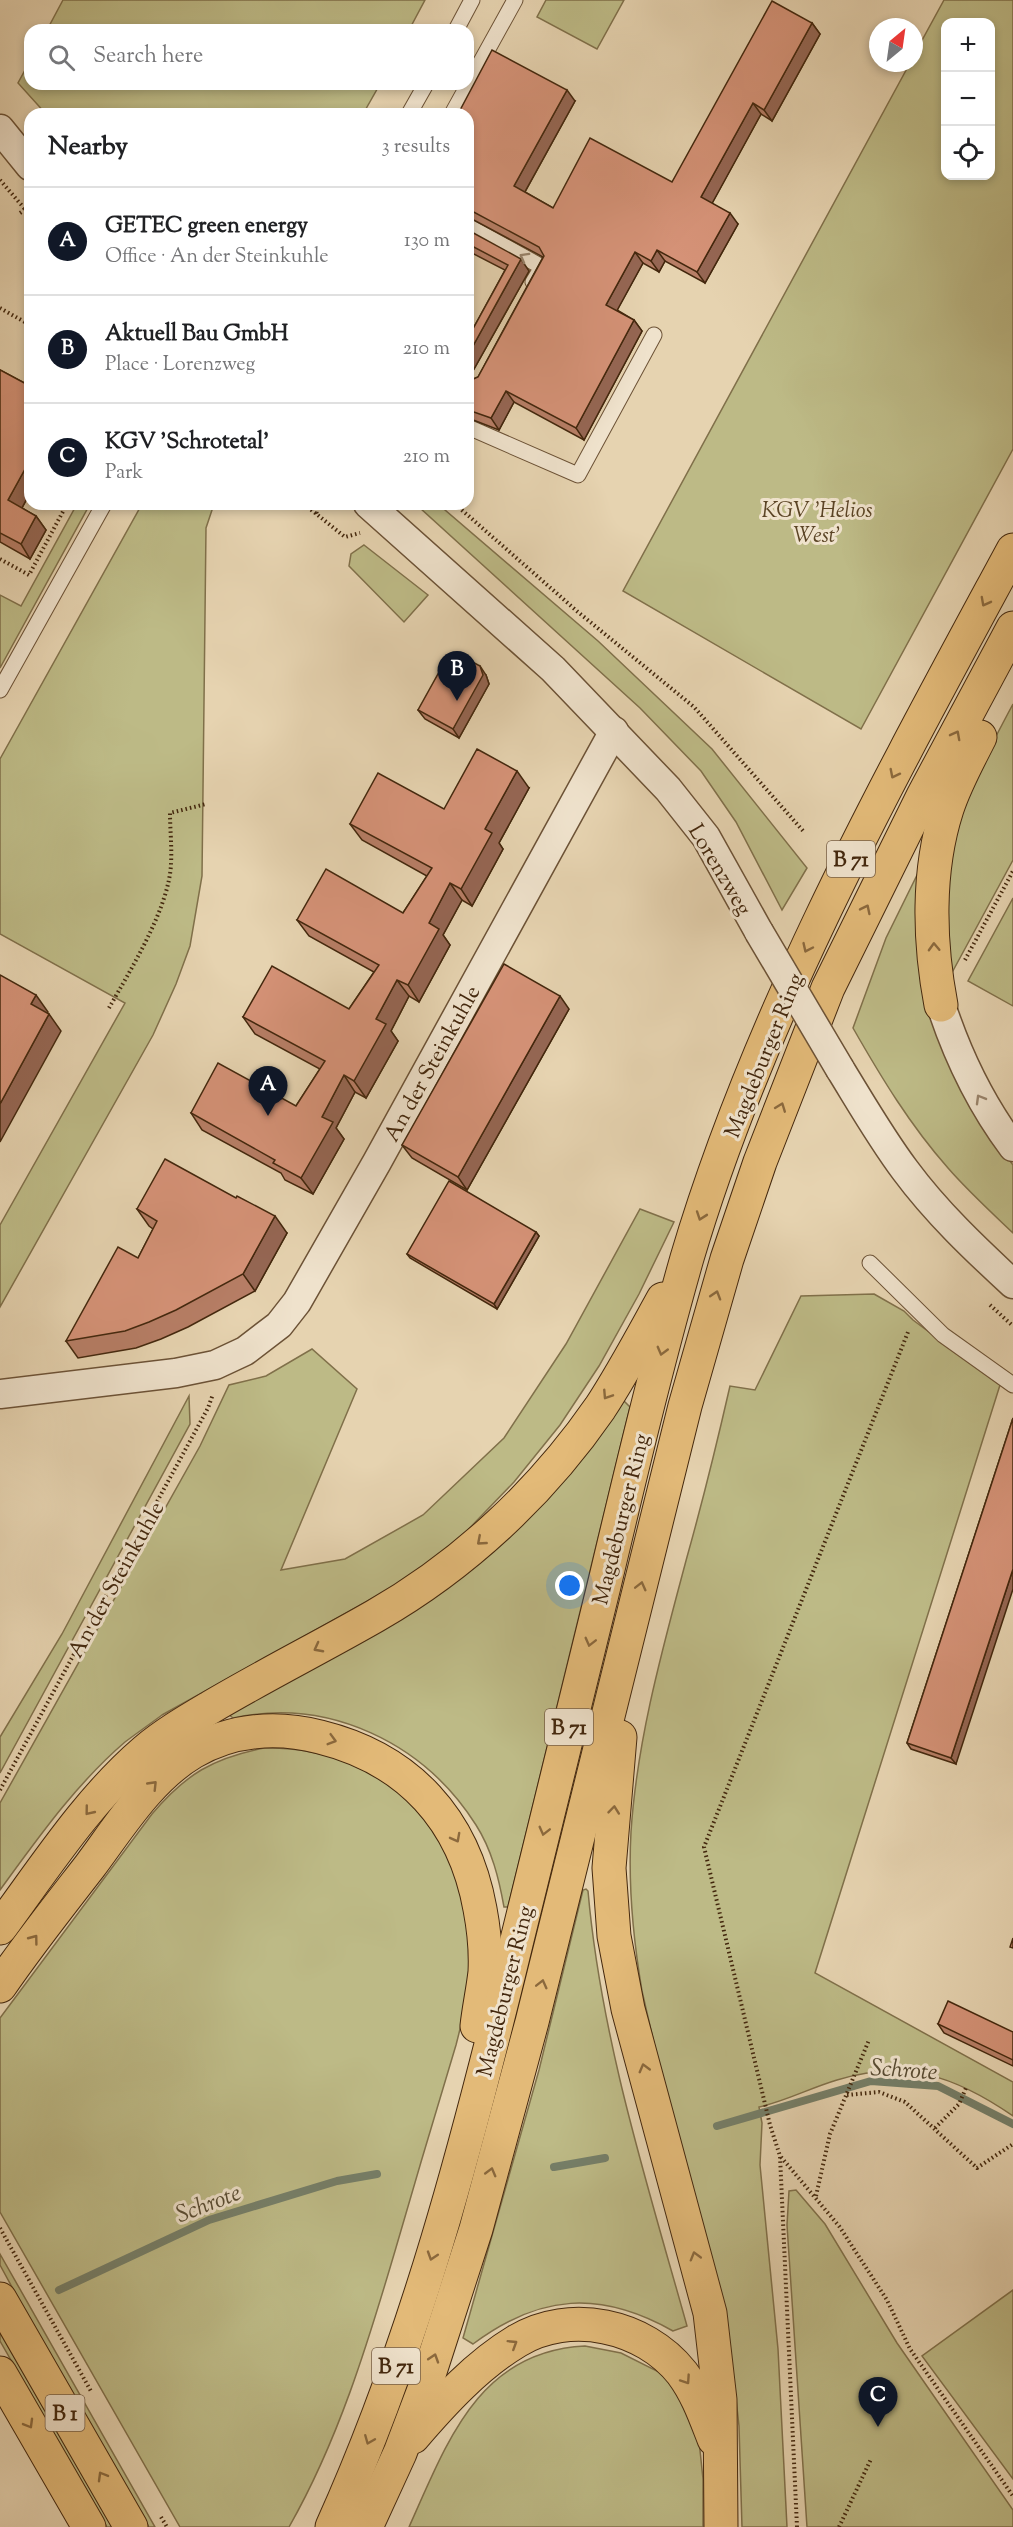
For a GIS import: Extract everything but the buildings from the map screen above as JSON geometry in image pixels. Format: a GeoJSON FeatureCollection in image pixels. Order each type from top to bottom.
{"type":"FeatureCollection","features":[{"type":"Feature","properties":{"kind":"main road","name":"Magdeburger Ring"},"geometry":{"type":"LineString","coordinates":[[332,2527],[399,2358],[450,2200],[500,2012],[650,1393],[689,1254],[743,1102],[808,945],[894,774],[1013,550]]}},
{"type":"Feature","properties":{"kind":"main road","name":"Magdeburger Ring"},"geometry":{"type":"LineString","coordinates":[[366,2527],[400,2453],[425,2387],[476,2229],[532,2022],[703,1339],[760,1162],[810,1031],[851,940],[923,796],[1013,628]]}},
{"type":"Feature","properties":{"kind":"main road"},"geometry":{"type":"LineString","coordinates":[[941,1005],[933,950],[933,886],[940,833],[960,775],[1013,674]]}},
{"type":"Feature","properties":{"kind":"main road"},"geometry":{"type":"LineString","coordinates":[[0,1928],[96,1802],[144,1751],[175,1729],[252,1683],[396,1604],[454,1563],[515,1509],[577,1440],[600,1408],[689,1254]]}},
{"type":"Feature","properties":{"kind":"main road"},"geometry":{"type":"LineString","coordinates":[[627,1642],[609,1869],[614,1936],[628,2009],[710,2313],[720,2400],[722,2527]]}},
{"type":"Feature","properties":{"kind":"main road"},"geometry":{"type":"LineString","coordinates":[[0,1986],[134,1808],[165,1773],[188,1755],[207,1745],[248,1732],[285,1730],[330,1739],[378,1758],[401,1773],[422,1791],[455,1835],[474,1878],[484,1929],[485,1971],[450,2200]]}},
{"type":"Feature","properties":{"kind":"main road","name":"B 1"},"geometry":{"type":"LineString","coordinates":[[0,2299],[131,2527]]}},
{"type":"Feature","properties":{"kind":"main road"},"geometry":{"type":"LineString","coordinates":[[400,2453],[433,2415],[470,2378],[502,2351],[534,2333],[578,2324],[596,2325],[629,2334],[646,2342],[668,2358],[682,2373],[699,2402],[721,2457]]}},
{"type":"Feature","properties":{"kind":"main road","name":"B 1"},"geometry":{"type":"LineString","coordinates":[[0,2373],[89,2527]]}},
{"type":"Feature","properties":{"kind":"street"},"geometry":{"type":"LineString","coordinates":[[0,129],[24,158]]}},
{"type":"Feature","properties":{"kind":"street","name":"Lorenzweg"},"geometry":{"type":"LineString","coordinates":[[375,510],[553,669],[668,789],[706,837],[840,1069],[910,1176],[940,1212],[1013,1284]]}},
{"type":"Feature","properties":{"kind":"street","name":"An der Steinkuhle"},"geometry":{"type":"LineString","coordinates":[[0,1394],[215,1365],[245,1351],[279,1325],[297,1302],[614,731]]}},
{"type":"Feature","properties":{"kind":"street"},"geometry":{"type":"LineString","coordinates":[[941,1005],[957,1052],[974,1088],[1013,1147]]}},
{"type":"Feature","properties":{"kind":"lane"},"geometry":{"type":"LineString","coordinates":[[459,24],[472,0]]}},
{"type":"Feature","properties":{"kind":"lane"},"geometry":{"type":"LineString","coordinates":[[474,74],[515,0]]}},
{"type":"Feature","properties":{"kind":"lane"},"geometry":{"type":"LineString","coordinates":[[413,108],[423,90]]}},
{"type":"Feature","properties":{"kind":"lane"},"geometry":{"type":"LineString","coordinates":[[455,108],[465,90]]}},
{"type":"Feature","properties":{"kind":"lane"},"geometry":{"type":"LineString","coordinates":[[474,229],[542,267],[526,296]]}},
{"type":"Feature","properties":{"kind":"lane"},"geometry":{"type":"LineString","coordinates":[[474,430],[578,475],[654,335]]}},
{"type":"Feature","properties":{"kind":"lane"},"geometry":{"type":"LineString","coordinates":[[0,690],[101,510]]}},
{"type":"Feature","properties":{"kind":"lane"},"geometry":{"type":"LineString","coordinates":[[870,1263],[916,1311],[943,1335],[1013,1385]]}},
{"type":"Feature","properties":{"kind":"path"},"geometry":{"type":"LineString","coordinates":[[0,180],[24,208]]}},
{"type":"Feature","properties":{"kind":"path"},"geometry":{"type":"LineString","coordinates":[[20,213],[24,210]]}},
{"type":"Feature","properties":{"kind":"path"},"geometry":{"type":"LineString","coordinates":[[0,308],[24,322]]}},
{"type":"Feature","properties":{"kind":"path"},"geometry":{"type":"LineString","coordinates":[[0,559],[29,575],[64,510]]}},
{"type":"Feature","properties":{"kind":"path"},"geometry":{"type":"LineString","coordinates":[[310,510],[318,517],[315,510]]}},
{"type":"Feature","properties":{"kind":"path"},"geometry":{"type":"LineString","coordinates":[[462,510],[578,612],[694,707],[804,832]]}},
{"type":"Feature","properties":{"kind":"path"},"geometry":{"type":"LineString","coordinates":[[109,1008],[142,949],[161,907],[171,866],[170,813],[206,804]]}},
{"type":"Feature","properties":{"kind":"path"},"geometry":{"type":"LineString","coordinates":[[963,964],[1013,871]]}},
{"type":"Feature","properties":{"kind":"path"},"geometry":{"type":"LineString","coordinates":[[797,2527],[780,2156],[770,2125],[764,2091],[704,1847],[916,1311]]}},
{"type":"Feature","properties":{"kind":"path","name":"An der Steinkuhle"},"geometry":{"type":"LineString","coordinates":[[0,1790],[208,1408],[218,1381],[215,1365]]}},
{"type":"Feature","properties":{"kind":"path"},"geometry":{"type":"LineString","coordinates":[[815,2196],[830,2134],[869,2040]]}},
{"type":"Feature","properties":{"kind":"path"},"geometry":{"type":"LineString","coordinates":[[935,2128],[959,2104],[966,2088]]}},
{"type":"Feature","properties":{"kind":"path"},"geometry":{"type":"LineString","coordinates":[[848,2095],[874,2092],[893,2096],[912,2107],[977,2168],[1013,2144]]}},
{"type":"Feature","properties":{"kind":"path"},"geometry":{"type":"LineString","coordinates":[[780,2156],[839,2226],[887,2300],[910,2349],[1013,2496]]}},
{"type":"Feature","properties":{"kind":"path"},"geometry":{"type":"LineString","coordinates":[[0,2228],[93,2394]]}},
{"type":"Feature","properties":{"kind":"path"},"geometry":{"type":"LineString","coordinates":[[839,2527],[871,2459]]}},
{"type":"Feature","properties":{"kind":"path"},"geometry":{"type":"LineString","coordinates":[[155,2506],[167,2527]]}},
{"type":"Feature","properties":{"kind":"green space"},"geometry":{"type":"Polygon","coordinates":[[[63,0],[425,0],[412,24],[50,24],[63,0]]]}},
{"type":"Feature","properties":{"kind":"green space"},"geometry":{"type":"Polygon","coordinates":[[[546,0],[624,0],[597,49],[537,17],[546,0]]]}},
{"type":"Feature","properties":{"kind":"green space","name":"KGV 'Helios West'"},"geometry":{"type":"Polygon","coordinates":[[[944,0],[1013,0],[1013,449],[861,729],[623,591],[905,72],[923,72],[923,38],[944,0]]]}},
{"type":"Feature","properties":{"kind":"green space"},"geometry":{"type":"Polygon","coordinates":[[[24,72],[24,90],[18,83],[24,72]]]}},
{"type":"Feature","properties":{"kind":"green space"},"geometry":{"type":"Polygon","coordinates":[[[24,90],[377,90],[366,108],[41,108],[24,90]]]}},
{"type":"Feature","properties":{"kind":"green space"},"geometry":{"type":"Polygon","coordinates":[[[74,510],[87,510],[0,668],[0,595],[21,606],[74,510]]]}},
{"type":"Feature","properties":{"kind":"green space"},"geometry":{"type":"Polygon","coordinates":[[[139,510],[212,510],[206,528],[202,876],[190,946],[153,1035],[0,1307],[0,1225],[125,1003],[0,934],[0,759],[139,510]]]}},
{"type":"Feature","properties":{"kind":"green space"},"geometry":{"type":"Polygon","coordinates":[[[422,510],[445,510],[598,641],[712,749],[807,868],[782,910],[736,822],[701,771],[640,708],[422,510]]]}},
{"type":"Feature","properties":{"kind":"green space"},"geometry":{"type":"Polygon","coordinates":[[[364,545],[428,595],[404,622],[349,566],[351,554],[364,545]]]}},
{"type":"Feature","properties":{"kind":"green space"},"geometry":{"type":"Polygon","coordinates":[[[1013,704],[1013,860],[948,980],[948,888],[956,834],[988,751],[1013,704]]]}},
{"type":"Feature","properties":{"kind":"green space"},"geometry":{"type":"Polygon","coordinates":[[[922,865],[978,1116],[1013,1165],[1013,1233],[934,1152],[885,1082],[853,1028],[886,938],[922,865]]]}},
{"type":"Feature","properties":{"kind":"green space"},"geometry":{"type":"Polygon","coordinates":[[[1013,898],[1013,1006],[968,981],[1013,898]]]}},
{"type":"Feature","properties":{"kind":"green space"},"geometry":{"type":"Polygon","coordinates":[[[640,1209],[674,1222],[639,1294],[599,1366],[560,1425],[514,1482],[460,1538],[402,1582],[162,1715],[125,1742],[74,1794],[43,1831],[0,1890],[0,1803],[200,1446],[229,1385],[266,1376],[312,1349],[357,1389],[281,1570],[345,1559],[423,1515],[504,1438],[566,1344],[640,1209]]]}},
{"type":"Feature","properties":{"kind":"green space"},"geometry":{"type":"Polygon","coordinates":[[[874,1294],[904,1311],[1000,1385],[815,1973],[1013,2082],[1013,2116],[992,2102],[950,2081],[929,2075],[885,2071],[837,2080],[759,2107],[762,2123],[760,2165],[778,2349],[787,2527],[742,2527],[736,2399],[639,1971],[630,1872],[634,1797],[652,1693],[730,1386],[755,1390],[801,1296],[874,1294]]]}},
{"type":"Feature","properties":{"kind":"green space"},"geometry":{"type":"Polygon","coordinates":[[[189,1396],[190,1424],[0,1773],[0,1737],[62,1634],[189,1396]]]}},
{"type":"Feature","properties":{"kind":"green space"},"geometry":{"type":"Polygon","coordinates":[[[624,1401],[630,1407],[508,1907],[504,1907],[494,1865],[476,1825],[455,1796],[430,1771],[402,1750],[371,1733],[338,1721],[304,1714],[269,1713],[233,1718],[228,1714],[331,1659],[624,1401]]]}},
{"type":"Feature","properties":{"kind":"green space"},"geometry":{"type":"Polygon","coordinates":[[[264,1748],[311,1752],[353,1765],[389,1785],[419,1813],[442,1846],[458,1885],[468,1928],[469,1974],[456,2045],[374,2322],[337,2427],[289,2527],[180,2527],[0,2212],[0,2018],[164,1800],[189,1778],[215,1763],[264,1748]]]}},
{"type":"Feature","properties":{"kind":"green space"},"geometry":{"type":"Polygon","coordinates":[[[586,1889],[614,2056],[687,2326],[673,2331],[620,2309],[595,2304],[571,2303],[546,2307],[522,2315],[498,2327],[473,2344],[463,2338],[539,2070],[583,1890],[586,1889]]]}},
{"type":"Feature","properties":{"kind":"green space"},"geometry":{"type":"Polygon","coordinates":[[[796,2190],[825,2224],[897,2343],[1013,2510],[1013,2527],[807,2527],[787,2225],[789,2191],[796,2190]]]}},
{"type":"Feature","properties":{"kind":"green space"},"geometry":{"type":"Polygon","coordinates":[[[0,2254],[155,2527],[149,2527],[19,2300],[0,2265],[0,2254]]]}},
{"type":"Feature","properties":{"kind":"green space"},"geometry":{"type":"Polygon","coordinates":[[[1013,2290],[1013,2479],[922,2356],[1013,2290]]]}},
{"type":"Feature","properties":{"kind":"green space"},"geometry":{"type":"Polygon","coordinates":[[[0,2328],[113,2527],[107,2527],[0,2341],[0,2328]]]}},
{"type":"Feature","properties":{"kind":"green space"},"geometry":{"type":"Polygon","coordinates":[[[585,2346],[621,2353],[659,2372],[675,2387],[699,2441],[703,2479],[703,2527],[409,2527],[453,2434],[471,2407],[492,2383],[518,2365],[548,2352],[585,2346]]]}},
{"type":"Feature","properties":{"kind":"waterway","name":"Schrote"},"geometry":{"type":"LineString","coordinates":[[717,2126],[871,2081],[938,2086],[1013,2124]]}},
{"type":"Feature","properties":{"kind":"waterway","name":"Schrote"},"geometry":{"type":"LineString","coordinates":[[554,2167],[605,2158]]}},
{"type":"Feature","properties":{"kind":"waterway","name":"Schrote"},"geometry":{"type":"LineString","coordinates":[[59,2290],[209,2220],[337,2181],[377,2174]]}},
{"type":"Feature","properties":{"kind":"place","name":"Aktuell Bau GmbH"},"geometry":{"type":"Point","coordinates":[457,701]}},
{"type":"Feature","properties":{"kind":"place","name":"GETEC green energy"},"geometry":{"type":"Point","coordinates":[268,1116]}},
{"type":"Feature","properties":{"kind":"place","name":"KGV 'Schrotetal'"},"geometry":{"type":"Point","coordinates":[878,2427]}}]}
